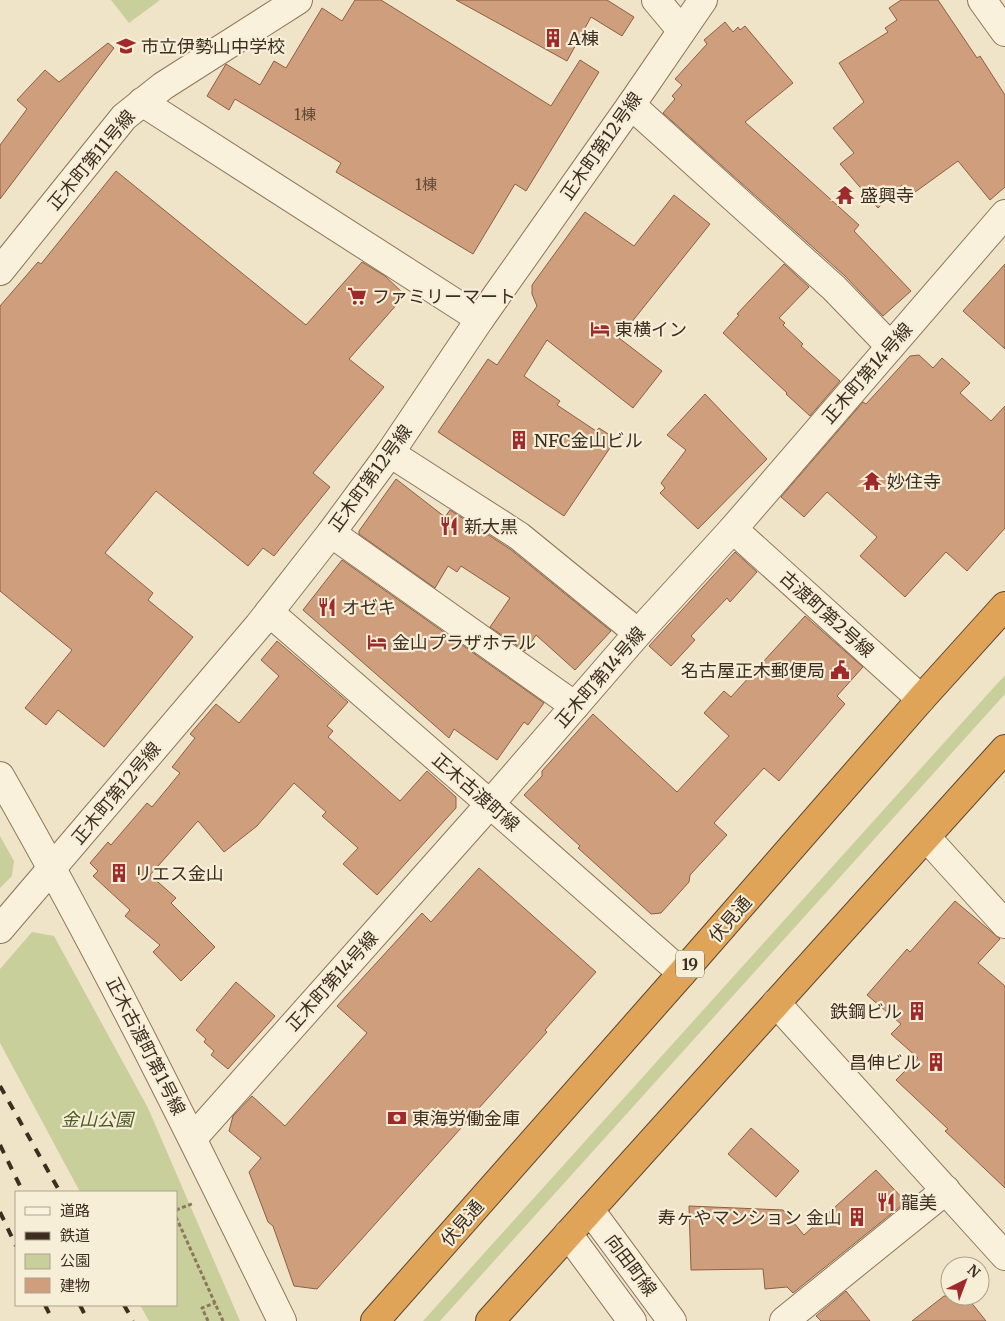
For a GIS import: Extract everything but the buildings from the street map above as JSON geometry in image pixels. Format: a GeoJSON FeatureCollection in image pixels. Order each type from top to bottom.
{"type":"FeatureCollection","features":[{"type":"Feature","properties":{"kind":"highway","name":"伏見通"},"geometry":{"type":"LineString","coordinates":[[375,1321],[921,699],[1005,606]]}},
{"type":"Feature","properties":{"kind":"highway"},"geometry":{"type":"LineString","coordinates":[[490,1321],[1005,750]]}},
{"type":"Feature","properties":{"kind":"street","name":"正木町第11号線"},"geometry":{"type":"LineString","coordinates":[[0,271],[124,117],[162,86],[298,0]]}},
{"type":"Feature","properties":{"kind":"street"},"geometry":{"type":"LineString","coordinates":[[656,0],[681,30]]}},
{"type":"Feature","properties":{"kind":"street","name":"正木町第12号線"},"geometry":{"type":"LineString","coordinates":[[0,929],[269,612],[332,533],[390,453],[480,319],[703,0]]}},
{"type":"Feature","properties":{"kind":"street"},"geometry":{"type":"LineString","coordinates":[[982,0],[1005,32]]}},
{"type":"Feature","properties":{"kind":"street"},"geometry":{"type":"LineString","coordinates":[[142,102],[480,319]]}},
{"type":"Feature","properties":{"kind":"street"},"geometry":{"type":"LineString","coordinates":[[631,105],[834,288],[890,346]]}},
{"type":"Feature","properties":{"kind":"street","name":"正木町第14号線"},"geometry":{"type":"LineString","coordinates":[[193,1138],[490,804],[638,633],[733,529],[1005,214]]}},
{"type":"Feature","properties":{"kind":"street"},"geometry":{"type":"LineString","coordinates":[[390,453],[519,536],[638,633]]}},
{"type":"Feature","properties":{"kind":"street","name":"古渡町第2号線"},"geometry":{"type":"LineString","coordinates":[[733,529],[921,699]]}},
{"type":"Feature","properties":{"kind":"street"},"geometry":{"type":"LineString","coordinates":[[332,533],[575,706]]}},
{"type":"Feature","properties":{"kind":"street","name":"正木古渡町線"},"geometry":{"type":"LineString","coordinates":[[269,612],[682,973]]}},
{"type":"Feature","properties":{"kind":"street","name":"正木古渡町第1号線"},"geometry":{"type":"LineString","coordinates":[[0,776],[53,868],[120,994],[282,1321]]}},
{"type":"Feature","properties":{"kind":"street"},"geometry":{"type":"LineString","coordinates":[[926,837],[1005,924]]}},
{"type":"Feature","properties":{"kind":"street"},"geometry":{"type":"LineString","coordinates":[[776,1003],[1005,1256]]}},
{"type":"Feature","properties":{"kind":"street"},"geometry":{"type":"LineString","coordinates":[[784,1321],[946,1190]]}},
{"type":"Feature","properties":{"kind":"street","name":"向田町線"},"geometry":{"type":"LineString","coordinates":[[590,1210],[672,1321]]}},
{"type":"Feature","properties":{"kind":"street","name":"向田町線"},"geometry":{"type":"LineString","coordinates":[[568,1234],[632,1321]]}},
{"type":"Feature","properties":{"kind":"path"},"geometry":{"type":"LineString","coordinates":[[178,1209],[194,1202]]}},
{"type":"Feature","properties":{"kind":"path"},"geometry":{"type":"LineString","coordinates":[[178,1222],[223,1321]]}},
{"type":"Feature","properties":{"kind":"path"},"geometry":{"type":"LineString","coordinates":[[208,1321],[202,1308],[215,1303]]}},
{"type":"Feature","properties":{"kind":"green space"},"geometry":{"type":"Polygon","coordinates":[[[111,0],[160,0],[129,23],[111,0]]]}},
{"type":"Feature","properties":{"kind":"green space"},"geometry":{"type":"Polygon","coordinates":[[[1005,675],[1005,694],[440,1321],[423,1321],[1005,675]]]}},
{"type":"Feature","properties":{"kind":"green space"},"geometry":{"type":"Polygon","coordinates":[[[0,836],[14,861],[12,876],[0,888],[0,836]]]}},
{"type":"Feature","properties":{"kind":"green space","name":"金山公園"},"geometry":{"type":"Polygon","coordinates":[[[32,932],[54,936],[148,1108],[240,1321],[149,1321],[141,1306],[178,1306],[178,1191],[79,1191],[0,1043],[0,969],[32,932]]]}},
{"type":"Feature","properties":{"kind":"railway"},"geometry":{"type":"LineString","coordinates":[[0,1086],[59,1191]]}},
{"type":"Feature","properties":{"kind":"railway"},"geometry":{"type":"LineString","coordinates":[[0,1145],[23,1191]]}},
{"type":"Feature","properties":{"kind":"railway"},"geometry":{"type":"LineString","coordinates":[[0,1212],[15,1244]]}},
{"type":"Feature","properties":{"kind":"railway"},"geometry":{"type":"LineString","coordinates":[[46,1306],[53,1321]]}},
{"type":"Feature","properties":{"kind":"railway"},"geometry":{"type":"LineString","coordinates":[[80,1306],[88,1321]]}},
{"type":"Feature","properties":{"kind":"railway"},"geometry":{"type":"LineString","coordinates":[[125,1306],[133,1321]]}},
{"type":"Feature","properties":{"kind":"place","name":"A棟"},"geometry":{"type":"Point","coordinates":[553,38]}},
{"type":"Feature","properties":{"kind":"place","name":"市立伊勢山中学校"},"geometry":{"type":"Point","coordinates":[126,46]}},
{"type":"Feature","properties":{"kind":"place","name":"盛興寺"},"geometry":{"type":"Point","coordinates":[845,195]}},
{"type":"Feature","properties":{"kind":"place","name":"ファミリーマート"},"geometry":{"type":"Point","coordinates":[357,296]}},
{"type":"Feature","properties":{"kind":"place","name":"東横イン"},"geometry":{"type":"Point","coordinates":[600,329]}},
{"type":"Feature","properties":{"kind":"place","name":"NFC金山ビル"},"geometry":{"type":"Point","coordinates":[519,440]}},
{"type":"Feature","properties":{"kind":"place","name":"妙住寺"},"geometry":{"type":"Point","coordinates":[872,481]}},
{"type":"Feature","properties":{"kind":"place","name":"新大黒"},"geometry":{"type":"Point","coordinates":[449,526]}},
{"type":"Feature","properties":{"kind":"place","name":"オゼキ"},"geometry":{"type":"Point","coordinates":[327,607]}},
{"type":"Feature","properties":{"kind":"place","name":"金山プラザホテル"},"geometry":{"type":"Point","coordinates":[377,642]}},
{"type":"Feature","properties":{"kind":"place","name":"名古屋正木郵便局"},"geometry":{"type":"Point","coordinates":[840,670]}},
{"type":"Feature","properties":{"kind":"place","name":"リエス金山"},"geometry":{"type":"Point","coordinates":[119,873]}},
{"type":"Feature","properties":{"kind":"place","name":"鉄鋼ビル"},"geometry":{"type":"Point","coordinates":[917,1011]}},
{"type":"Feature","properties":{"kind":"place","name":"昌伸ビル"},"geometry":{"type":"Point","coordinates":[936,1062]}},
{"type":"Feature","properties":{"kind":"place","name":"東海労働金庫"},"geometry":{"type":"Point","coordinates":[397,1118]}},
{"type":"Feature","properties":{"kind":"place","name":"龍美"},"geometry":{"type":"Point","coordinates":[886,1202]}},
{"type":"Feature","properties":{"kind":"place","name":"寿ヶやマンション 金山"},"geometry":{"type":"Point","coordinates":[857,1217]}}]}
